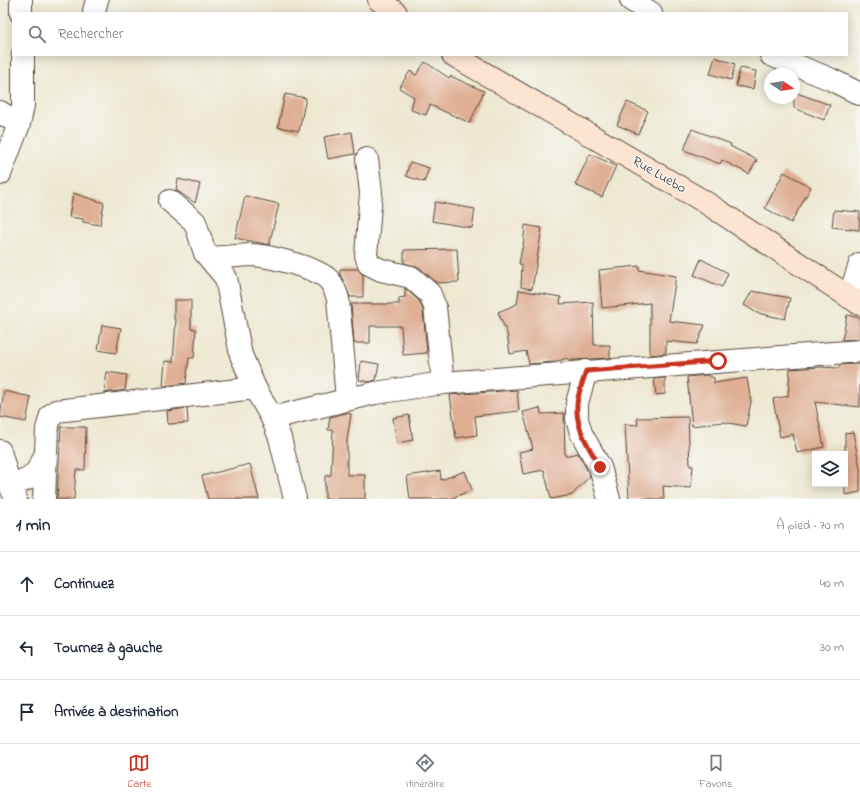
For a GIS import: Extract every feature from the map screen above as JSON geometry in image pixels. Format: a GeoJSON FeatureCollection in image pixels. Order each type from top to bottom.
{"type":"FeatureCollection","features":[{"type":"Feature","properties":{"kind":"street"},"geometry":{"type":"LineString","coordinates":[[21,0],[21,12]]}},
{"type":"Feature","properties":{"kind":"street"},"geometry":{"type":"LineString","coordinates":[[631,0],[649,12]]}},
{"type":"Feature","properties":{"kind":"street"},"geometry":{"type":"LineString","coordinates":[[0,174],[19,124],[23,106],[25,87],[24,56]]}},
{"type":"Feature","properties":{"kind":"street","name":"Rue Luebo"},"geometry":{"type":"LineString","coordinates":[[455,56],[705,202],[855,300]]}},
{"type":"Feature","properties":{"kind":"street"},"geometry":{"type":"LineString","coordinates":[[773,56],[830,79],[860,94]]}},
{"type":"Feature","properties":{"kind":"street"},"geometry":{"type":"LineString","coordinates":[[0,112],[19,124]]}},
{"type":"Feature","properties":{"kind":"street"},"geometry":{"type":"LineString","coordinates":[[367,159],[371,194],[366,255],[369,264],[380,270],[411,277],[430,294],[435,308],[443,383]]}},
{"type":"Feature","properties":{"kind":"street"},"geometry":{"type":"LineString","coordinates":[[170,200],[195,222],[205,253],[226,278],[241,355],[255,388],[272,418],[280,438],[295,499]]}},
{"type":"Feature","properties":{"kind":"street"},"geometry":{"type":"LineString","coordinates":[[210,258],[252,255],[285,261],[318,273],[328,279],[335,288],[338,299],[348,399]]}},
{"type":"Feature","properties":{"kind":"street"},"geometry":{"type":"LineString","coordinates":[[855,300],[860,264]]}},
{"type":"Feature","properties":{"kind":"street"},"geometry":{"type":"LineString","coordinates":[[272,418],[375,393],[443,383],[860,351]]}},
{"type":"Feature","properties":{"kind":"street"},"geometry":{"type":"LineString","coordinates":[[586,371],[577,403],[577,419],[581,433],[600,467],[608,499]]}},
{"type":"Feature","properties":{"kind":"street"},"geometry":{"type":"LineString","coordinates":[[44,499],[49,420],[51,415],[56,411],[255,388]]}},
{"type":"Feature","properties":{"kind":"street"},"geometry":{"type":"LineString","coordinates":[[0,451],[12,491],[23,482],[29,480],[37,472],[46,454]]}},
{"type":"Feature","properties":{"kind":"building"},"geometry":{"type":"Polygon","coordinates":[[[715,57],[735,64],[731,80],[710,74],[715,57]]]}},
{"type":"Feature","properties":{"kind":"building"},"geometry":{"type":"Polygon","coordinates":[[[425,62],[449,78],[450,76],[484,91],[470,123],[430,105],[426,115],[411,110],[414,97],[399,88],[410,71],[416,75],[425,62]]]}},
{"type":"Feature","properties":{"kind":"building"},"geometry":{"type":"Polygon","coordinates":[[[740,68],[756,71],[753,89],[736,86],[740,68]]]}},
{"type":"Feature","properties":{"kind":"building"},"geometry":{"type":"Polygon","coordinates":[[[285,94],[306,98],[299,131],[278,127],[285,94]]]}},
{"type":"Feature","properties":{"kind":"building"},"geometry":{"type":"Polygon","coordinates":[[[800,94],[830,105],[824,120],[794,108],[794,104],[800,104],[800,94]]]}},
{"type":"Feature","properties":{"kind":"building"},"geometry":{"type":"Polygon","coordinates":[[[627,102],[648,111],[638,134],[617,125],[627,102]]]}},
{"type":"Feature","properties":{"kind":"building"},"geometry":{"type":"Polygon","coordinates":[[[692,129],[731,144],[730,146],[757,160],[749,174],[722,160],[720,164],[684,150],[692,129]]]}},
{"type":"Feature","properties":{"kind":"building"},"geometry":{"type":"Polygon","coordinates":[[[352,132],[355,154],[328,159],[324,137],[352,132]]]}},
{"type":"Feature","properties":{"kind":"building"},"geometry":{"type":"Polygon","coordinates":[[[590,154],[616,166],[602,197],[575,185],[590,154]]]}},
{"type":"Feature","properties":{"kind":"building"},"geometry":{"type":"Polygon","coordinates":[[[410,162],[429,168],[424,182],[406,176],[410,162]]]}},
{"type":"Feature","properties":{"kind":"building"},"geometry":{"type":"Polygon","coordinates":[[[784,172],[811,187],[791,223],[765,208],[784,172]]]}},
{"type":"Feature","properties":{"kind":"building"},"geometry":{"type":"Polygon","coordinates":[[[178,179],[200,184],[195,203],[176,190],[178,179]]]}},
{"type":"Feature","properties":{"kind":"building"},"geometry":{"type":"Polygon","coordinates":[[[73,193],[104,203],[100,225],[83,222],[83,219],[69,217],[73,193]]]}},
{"type":"Feature","properties":{"kind":"building"},"geometry":{"type":"Polygon","coordinates":[[[245,196],[279,204],[269,245],[235,238],[245,196]]]}},
{"type":"Feature","properties":{"kind":"building"},"geometry":{"type":"Polygon","coordinates":[[[435,202],[475,209],[472,228],[432,221],[435,202]]]}},
{"type":"Feature","properties":{"kind":"building"},"geometry":{"type":"Polygon","coordinates":[[[834,210],[860,212],[859,230],[832,227],[834,210]]]}},
{"type":"Feature","properties":{"kind":"building"},"geometry":{"type":"Polygon","coordinates":[[[525,225],[542,228],[532,289],[521,287],[522,264],[519,264],[523,248],[525,225]]]}},
{"type":"Feature","properties":{"kind":"building"},"geometry":{"type":"Polygon","coordinates":[[[457,249],[459,282],[437,283],[419,267],[404,263],[404,250],[457,249]]]}},
{"type":"Feature","properties":{"kind":"building"},"geometry":{"type":"Polygon","coordinates":[[[701,259],[728,273],[722,287],[694,275],[701,259]]]}},
{"type":"Feature","properties":{"kind":"building"},"geometry":{"type":"Polygon","coordinates":[[[639,266],[639,270],[676,276],[669,321],[705,325],[697,344],[666,341],[666,353],[650,355],[650,303],[602,308],[599,270],[639,266]]]}},
{"type":"Feature","properties":{"kind":"building"},"geometry":{"type":"Polygon","coordinates":[[[340,269],[358,269],[363,275],[363,297],[350,297],[340,274],[340,269]]]}},
{"type":"Feature","properties":{"kind":"building"},"geometry":{"type":"Polygon","coordinates":[[[405,288],[419,301],[423,310],[427,353],[403,355],[401,326],[370,326],[370,343],[354,343],[351,304],[399,304],[399,298],[405,297],[405,288]]]}},
{"type":"Feature","properties":{"kind":"building"},"geometry":{"type":"Polygon","coordinates":[[[519,290],[561,297],[560,304],[593,302],[594,345],[610,345],[610,358],[568,360],[568,358],[554,362],[529,364],[526,351],[510,354],[507,333],[498,312],[517,304],[519,290]]]}},
{"type":"Feature","properties":{"kind":"building"},"geometry":{"type":"Polygon","coordinates":[[[752,291],[790,298],[785,319],[757,313],[744,305],[752,291]]]}},
{"type":"Feature","properties":{"kind":"building"},"geometry":{"type":"Polygon","coordinates":[[[174,300],[191,300],[191,329],[196,329],[194,358],[189,358],[186,383],[165,386],[163,385],[165,361],[173,362],[176,320],[174,320],[174,300]]]}},
{"type":"Feature","properties":{"kind":"building"},"geometry":{"type":"Polygon","coordinates":[[[847,315],[860,318],[860,339],[842,340],[847,315]]]}},
{"type":"Feature","properties":{"kind":"building"},"geometry":{"type":"Polygon","coordinates":[[[102,325],[121,328],[116,353],[98,350],[102,325]]]}},
{"type":"Feature","properties":{"kind":"building"},"geometry":{"type":"Polygon","coordinates":[[[361,361],[379,364],[376,380],[369,382],[359,380],[361,361]]]}},
{"type":"Feature","properties":{"kind":"building"},"geometry":{"type":"Polygon","coordinates":[[[860,364],[860,407],[815,402],[824,447],[797,453],[793,434],[780,437],[773,399],[788,396],[790,369],[820,367],[839,368],[840,365],[860,364]]]}},
{"type":"Feature","properties":{"kind":"building"},"geometry":{"type":"Polygon","coordinates":[[[107,372],[127,375],[125,390],[104,393],[107,372]]]}},
{"type":"Feature","properties":{"kind":"building"},"geometry":{"type":"Polygon","coordinates":[[[707,375],[714,378],[714,383],[747,378],[751,402],[746,426],[723,422],[692,426],[687,377],[707,375]]]}},
{"type":"Feature","properties":{"kind":"building"},"geometry":{"type":"Polygon","coordinates":[[[665,378],[665,394],[656,395],[654,379],[665,378]]]}},
{"type":"Feature","properties":{"kind":"building"},"geometry":{"type":"Polygon","coordinates":[[[517,390],[519,411],[475,416],[477,435],[456,438],[450,395],[517,390]]]}},
{"type":"Feature","properties":{"kind":"building"},"geometry":{"type":"Polygon","coordinates":[[[4,391],[31,397],[26,422],[0,417],[4,391]]]}},
{"type":"Feature","properties":{"kind":"building"},"geometry":{"type":"Polygon","coordinates":[[[187,408],[188,423],[168,424],[167,411],[187,408]]]}},
{"type":"Feature","properties":{"kind":"building"},"geometry":{"type":"Polygon","coordinates":[[[540,408],[541,414],[564,413],[565,456],[578,453],[590,476],[572,495],[551,499],[544,470],[523,474],[519,452],[533,449],[523,412],[540,408]]]}},
{"type":"Feature","properties":{"kind":"building"},"geometry":{"type":"Polygon","coordinates":[[[346,413],[351,414],[347,440],[347,475],[365,475],[365,499],[325,499],[325,476],[331,475],[333,430],[328,430],[330,417],[346,413]]]}},
{"type":"Feature","properties":{"kind":"building"},"geometry":{"type":"Polygon","coordinates":[[[409,415],[413,440],[397,443],[393,418],[409,415]]]}},
{"type":"Feature","properties":{"kind":"building"},"geometry":{"type":"Polygon","coordinates":[[[688,417],[690,466],[693,466],[691,488],[663,486],[664,499],[629,499],[625,424],[638,425],[637,418],[688,417]]]}},
{"type":"Feature","properties":{"kind":"building"},"geometry":{"type":"Polygon","coordinates":[[[61,427],[86,427],[85,470],[76,470],[74,499],[57,499],[61,427]]]}},
{"type":"Feature","properties":{"kind":"building"},"geometry":{"type":"Polygon","coordinates":[[[853,432],[860,469],[860,492],[845,495],[845,487],[848,487],[848,451],[845,451],[845,433],[853,432]]]}},
{"type":"Feature","properties":{"kind":"building"},"geometry":{"type":"Polygon","coordinates":[[[250,464],[259,499],[208,499],[202,476],[250,464]]]}},
{"type":"Feature","properties":{"kind":"building"},"geometry":{"type":"Polygon","coordinates":[[[440,471],[441,480],[465,471],[472,490],[449,499],[410,499],[407,476],[440,471]]]}},
{"type":"Feature","properties":{"kind":"route"},"geometry":{"type":"LineString","coordinates":[[600,467],[581,433],[577,419],[577,403],[586,371],[718,361]]}}]}
